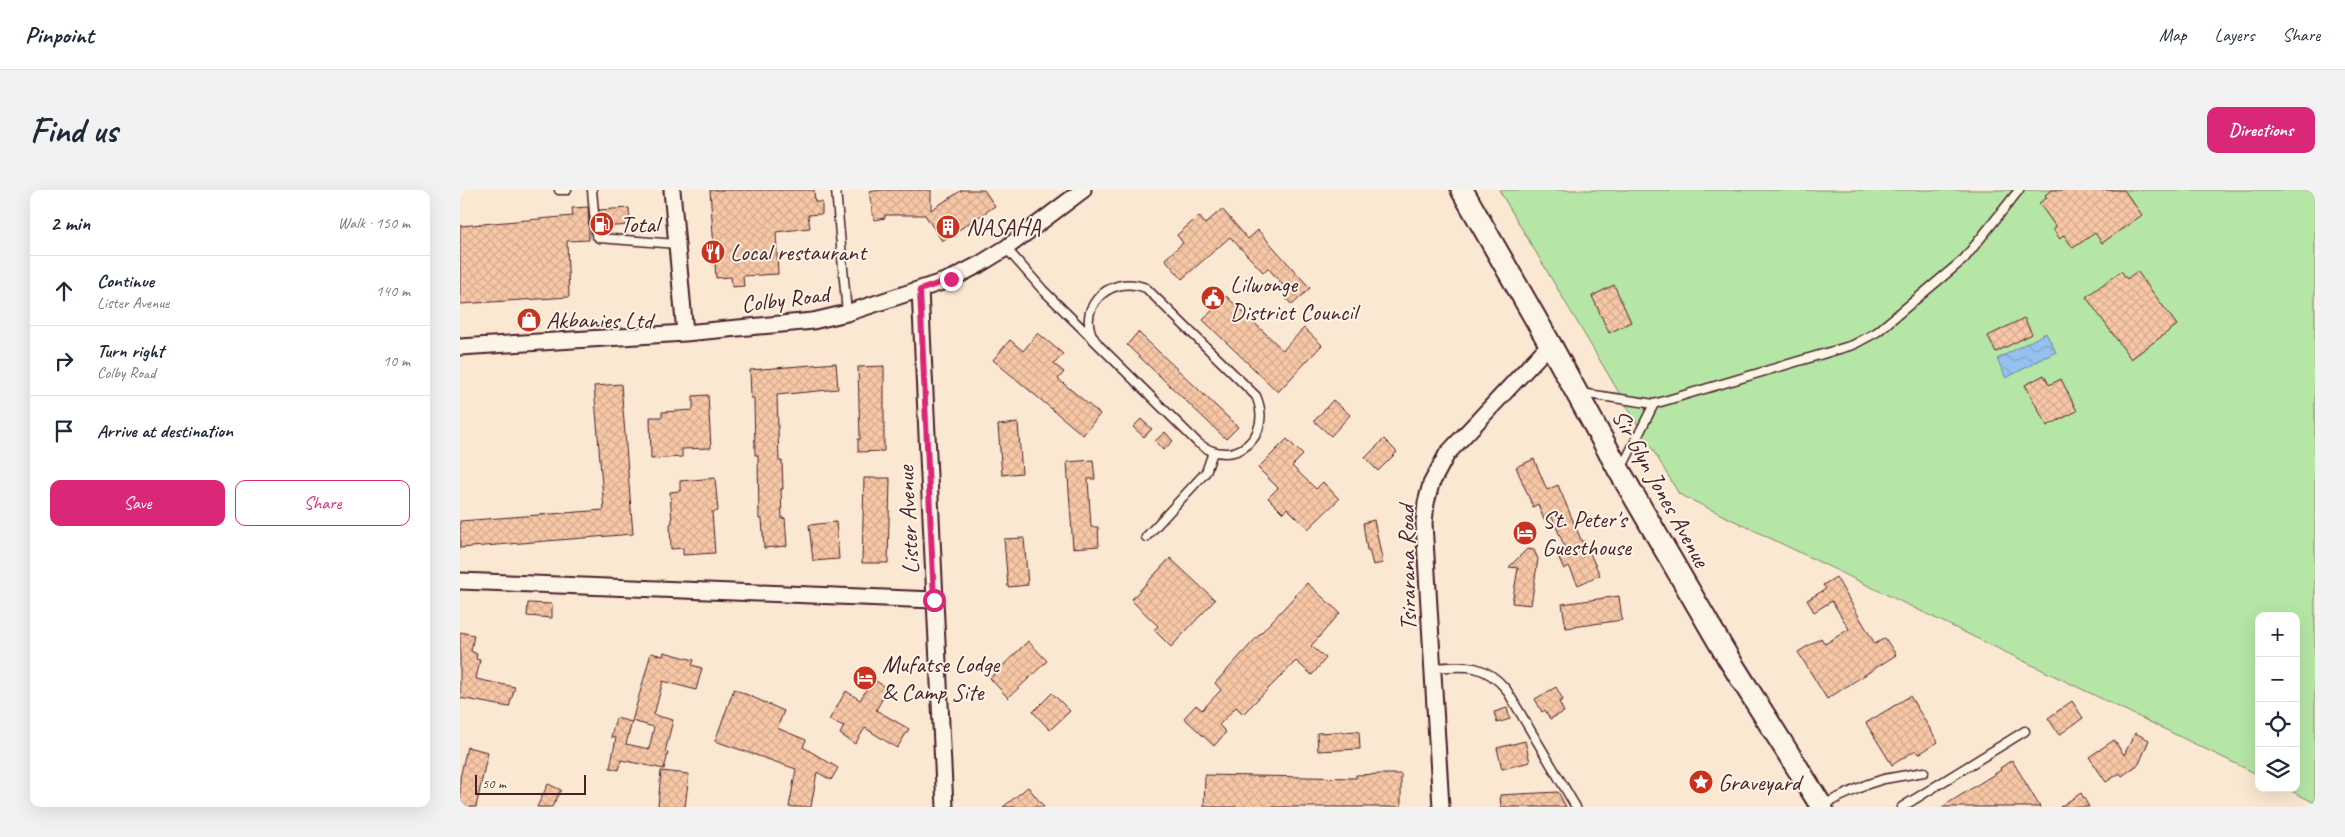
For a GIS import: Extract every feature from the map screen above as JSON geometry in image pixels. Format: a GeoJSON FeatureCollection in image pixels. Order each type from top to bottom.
{"type":"FeatureCollection","features":[{"type":"Feature","properties":{"kind":"main road","name":"Sir Glyn Jones Avenue"},"geometry":{"type":"LineString","coordinates":[[1462,190],[1577,392],[1620,472],[1727,656],[1822,806]]}},
{"type":"Feature","properties":{"kind":"street"},"geometry":{"type":"LineString","coordinates":[[672,190],[685,333]]}},
{"type":"Feature","properties":{"kind":"street","name":"Colby Road"},"geometry":{"type":"LineString","coordinates":[[460,347],[685,333],[813,321],[847,313],[951,279],[1006,248],[1083,190]]}},
{"type":"Feature","properties":{"kind":"street","name":"Lister Avenue"},"geometry":{"type":"LineString","coordinates":[[920,290],[945,807]]}},
{"type":"Feature","properties":{"kind":"street","name":"Tsirarana Road"},"geometry":{"type":"LineString","coordinates":[[1441,807],[1424,523],[1426,503],[1431,484],[1447,454],[1550,344]]}},
{"type":"Feature","properties":{"kind":"street"},"geometry":{"type":"LineString","coordinates":[[460,581],[934,600]]}},
{"type":"Feature","properties":{"kind":"lane"},"geometry":{"type":"LineString","coordinates":[[559,190],[567,190]]}},
{"type":"Feature","properties":{"kind":"lane"},"geometry":{"type":"LineString","coordinates":[[592,190],[596,235],[599,238],[677,244]]}},
{"type":"Feature","properties":{"kind":"lane"},"geometry":{"type":"LineString","coordinates":[[836,190],[847,313]]}},
{"type":"Feature","properties":{"kind":"lane"},"geometry":{"type":"LineString","coordinates":[[1577,392],[1654,404],[1854,345],[1878,332],[1964,259],[2019,190]]}},
{"type":"Feature","properties":{"kind":"lane"},"geometry":{"type":"LineString","coordinates":[[1006,248],[1043,290],[1198,443],[1213,452],[1231,453],[1248,445],[1254,439],[1261,422],[1260,404],[1250,389],[1146,288],[1129,283],[1112,287],[1104,292],[1093,306],[1090,315],[1092,333],[1098,344]]}},
{"type":"Feature","properties":{"kind":"lane"},"geometry":{"type":"LineString","coordinates":[[1620,472],[1654,404]]}},
{"type":"Feature","properties":{"kind":"lane"},"geometry":{"type":"LineString","coordinates":[[1146,537],[1206,472],[1213,452]]}},
{"type":"Feature","properties":{"kind":"lane"},"geometry":{"type":"LineString","coordinates":[[1432,668],[1464,666],[1476,668],[1488,672],[1498,680],[1506,689],[1576,807]]}},
{"type":"Feature","properties":{"kind":"lane"},"geometry":{"type":"LineString","coordinates":[[1902,807],[2025,731]]}},
{"type":"Feature","properties":{"kind":"lane"},"geometry":{"type":"LineString","coordinates":[[1822,806],[1868,784],[1924,772]]}},
{"type":"Feature","properties":{"kind":"green space"},"geometry":{"type":"Polygon","coordinates":[[[1499,190],[2315,190],[2315,803],[2293,792],[2300,792],[2300,612],[2255,612],[2255,773],[1679,494],[1499,190]]]}},
{"type":"Feature","properties":{"kind":"water"},"geometry":{"type":"Polygon","coordinates":[[[2046,333],[2056,352],[2006,378],[1997,359],[2046,333]]]}},
{"type":"Feature","properties":{"kind":"building"},"geometry":{"type":"Polygon","coordinates":[[[710,190],[814,190],[815,202],[822,202],[822,214],[808,215],[810,228],[776,232],[778,274],[743,276],[744,286],[732,287],[731,277],[716,278],[710,190]]]}},
{"type":"Feature","properties":{"kind":"building"},"geometry":{"type":"Polygon","coordinates":[[[880,190],[931,190],[931,210],[962,190],[984,190],[995,206],[942,241],[925,215],[885,215],[885,218],[874,220],[869,192],[880,190]]]}},
{"type":"Feature","properties":{"kind":"building"},"geometry":{"type":"Polygon","coordinates":[[[2052,190],[2124,190],[2142,215],[2102,243],[2095,233],[2073,248],[2064,235],[2060,239],[2053,229],[2056,227],[2039,203],[2047,198],[2045,195],[2052,190]]]}},
{"type":"Feature","properties":{"kind":"building"},"geometry":{"type":"Polygon","coordinates":[[[588,207],[589,240],[567,241],[569,297],[460,304],[460,226],[573,216],[572,208],[588,207]]]}},
{"type":"Feature","properties":{"kind":"building"},"geometry":{"type":"Polygon","coordinates":[[[629,208],[630,225],[601,227],[599,210],[629,208]]]}},
{"type":"Feature","properties":{"kind":"building"},"geometry":{"type":"Polygon","coordinates":[[[1222,209],[1248,239],[1258,230],[1310,288],[1292,305],[1283,295],[1288,291],[1268,268],[1263,272],[1230,237],[1182,279],[1165,259],[1183,243],[1177,235],[1199,216],[1205,224],[1222,209]]]}},
{"type":"Feature","properties":{"kind":"building"},"geometry":{"type":"Polygon","coordinates":[[[2121,271],[2127,279],[2137,271],[2177,325],[2131,359],[2086,297],[2121,271]]]}},
{"type":"Feature","properties":{"kind":"building"},"geometry":{"type":"Polygon","coordinates":[[[1614,285],[1631,322],[1609,333],[1592,296],[1614,285]]]}},
{"type":"Feature","properties":{"kind":"building"},"geometry":{"type":"Polygon","coordinates":[[[1226,296],[1283,350],[1304,328],[1322,345],[1278,392],[1203,320],[1226,296]]]}},
{"type":"Feature","properties":{"kind":"building"},"geometry":{"type":"Polygon","coordinates":[[[2024,318],[2032,334],[1996,352],[1988,336],[2024,318]]]}},
{"type":"Feature","properties":{"kind":"building"},"geometry":{"type":"Polygon","coordinates":[[[1138,332],[1238,427],[1226,439],[1127,345],[1138,332]]]}},
{"type":"Feature","properties":{"kind":"building"},"geometry":{"type":"Polygon","coordinates":[[[1038,333],[1063,354],[1054,364],[1064,372],[1058,379],[1100,414],[1083,435],[993,360],[1010,340],[1023,351],[1038,333]]]}},
{"type":"Feature","properties":{"kind":"building"},"geometry":{"type":"Polygon","coordinates":[[[836,363],[838,389],[777,395],[779,461],[782,461],[782,519],[785,518],[787,546],[764,548],[762,519],[759,519],[758,455],[755,455],[754,398],[751,398],[750,370],[836,363]]]}},
{"type":"Feature","properties":{"kind":"building"},"geometry":{"type":"Polygon","coordinates":[[[884,366],[884,451],[858,452],[858,439],[860,439],[858,367],[884,366]]]}},
{"type":"Feature","properties":{"kind":"building"},"geometry":{"type":"Polygon","coordinates":[[[2044,375],[2049,385],[2061,379],[2077,411],[2047,426],[2025,385],[2044,375]]]}},
{"type":"Feature","properties":{"kind":"building"},"geometry":{"type":"Polygon","coordinates":[[[621,384],[633,534],[460,548],[460,521],[604,510],[594,386],[621,384]]]}},
{"type":"Feature","properties":{"kind":"building"},"geometry":{"type":"Polygon","coordinates":[[[708,395],[711,448],[682,449],[682,457],[651,459],[650,417],[662,417],[662,412],[693,410],[693,396],[708,395]]]}},
{"type":"Feature","properties":{"kind":"building"},"geometry":{"type":"Polygon","coordinates":[[[1333,400],[1350,415],[1331,436],[1314,421],[1333,400]]]}},
{"type":"Feature","properties":{"kind":"building"},"geometry":{"type":"Polygon","coordinates":[[[1141,419],[1152,429],[1144,437],[1133,427],[1141,419]]]}},
{"type":"Feature","properties":{"kind":"building"},"geometry":{"type":"Polygon","coordinates":[[[1018,423],[1022,473],[1002,475],[998,425],[1018,423]]]}},
{"type":"Feature","properties":{"kind":"building"},"geometry":{"type":"Polygon","coordinates":[[[1165,432],[1173,441],[1163,450],[1155,441],[1165,432]]]}},
{"type":"Feature","properties":{"kind":"building"},"geometry":{"type":"Polygon","coordinates":[[[1287,439],[1303,455],[1292,466],[1316,489],[1323,482],[1339,499],[1308,529],[1287,508],[1283,513],[1268,498],[1278,488],[1258,468],[1287,439]]]}},
{"type":"Feature","properties":{"kind":"building"},"geometry":{"type":"Polygon","coordinates":[[[1384,439],[1397,452],[1378,471],[1365,458],[1384,439]]]}},
{"type":"Feature","properties":{"kind":"building"},"geometry":{"type":"Polygon","coordinates":[[[1534,459],[1547,490],[1558,485],[1582,542],[1584,541],[1600,575],[1578,585],[1569,566],[1564,569],[1557,554],[1566,550],[1552,517],[1544,520],[1538,504],[1533,507],[1516,467],[1534,459]]]}},
{"type":"Feature","properties":{"kind":"building"},"geometry":{"type":"Polygon","coordinates":[[[1093,460],[1095,479],[1088,479],[1091,527],[1098,527],[1099,546],[1073,548],[1067,462],[1093,460]]]}},
{"type":"Feature","properties":{"kind":"building"},"geometry":{"type":"Polygon","coordinates":[[[715,478],[718,511],[712,512],[715,553],[683,555],[683,548],[671,549],[670,492],[680,491],[680,481],[715,478]]]}},
{"type":"Feature","properties":{"kind":"building"},"geometry":{"type":"Polygon","coordinates":[[[864,478],[890,478],[888,563],[862,563],[864,478]]]}},
{"type":"Feature","properties":{"kind":"building"},"geometry":{"type":"Polygon","coordinates":[[[1374,520],[1383,563],[1373,565],[1369,550],[1367,550],[1363,523],[1374,520]]]}},
{"type":"Feature","properties":{"kind":"building"},"geometry":{"type":"Polygon","coordinates":[[[836,522],[839,559],[813,561],[809,525],[836,522]]]}},
{"type":"Feature","properties":{"kind":"building"},"geometry":{"type":"Polygon","coordinates":[[[1024,538],[1028,585],[1008,587],[1004,539],[1024,538]]]}},
{"type":"Feature","properties":{"kind":"building"},"geometry":{"type":"Polygon","coordinates":[[[1527,549],[1534,550],[1538,559],[1531,605],[1512,603],[1518,568],[1509,567],[1527,549]]]}},
{"type":"Feature","properties":{"kind":"building"},"geometry":{"type":"Polygon","coordinates":[[[1170,558],[1215,600],[1171,647],[1154,630],[1158,626],[1131,600],[1170,558]]]}},
{"type":"Feature","properties":{"kind":"building"},"geometry":{"type":"Polygon","coordinates":[[[1836,577],[1875,644],[1885,638],[1896,655],[1827,699],[1798,652],[1821,638],[1825,644],[1849,629],[1832,601],[1814,612],[1807,600],[1826,589],[1823,585],[1836,577]]]}},
{"type":"Feature","properties":{"kind":"building"},"geometry":{"type":"Polygon","coordinates":[[[1307,583],[1340,613],[1311,646],[1326,658],[1312,675],[1296,661],[1243,714],[1236,707],[1219,725],[1226,732],[1214,746],[1184,718],[1196,705],[1202,710],[1221,690],[1215,683],[1307,583]]]}},
{"type":"Feature","properties":{"kind":"building"},"geometry":{"type":"Polygon","coordinates":[[[1619,596],[1622,620],[1566,628],[1562,604],[1619,596]]]}},
{"type":"Feature","properties":{"kind":"building"},"geometry":{"type":"Polygon","coordinates":[[[528,603],[552,604],[552,618],[527,616],[528,603]]]}},
{"type":"Feature","properties":{"kind":"building"},"geometry":{"type":"Polygon","coordinates":[[[460,632],[474,635],[471,651],[477,654],[476,659],[480,660],[476,679],[515,687],[509,707],[460,698],[460,632]]]}},
{"type":"Feature","properties":{"kind":"building"},"geometry":{"type":"Polygon","coordinates":[[[1028,641],[1047,661],[1008,698],[990,678],[1028,641]]]}},
{"type":"Feature","properties":{"kind":"building"},"geometry":{"type":"Polygon","coordinates":[[[664,652],[694,660],[692,665],[702,668],[696,690],[663,681],[654,715],[673,720],[665,752],[668,753],[664,769],[621,760],[619,770],[610,768],[616,738],[611,737],[616,718],[632,722],[626,744],[649,749],[654,727],[632,721],[651,653],[663,656],[664,652]]]}},
{"type":"Feature","properties":{"kind":"building"},"geometry":{"type":"Polygon","coordinates":[[[873,679],[888,689],[876,710],[909,729],[897,748],[865,728],[855,744],[840,734],[844,726],[829,720],[846,691],[860,700],[873,679]]]}},
{"type":"Feature","properties":{"kind":"building"},"geometry":{"type":"Polygon","coordinates":[[[1556,687],[1563,700],[1559,702],[1564,712],[1550,719],[1545,710],[1542,712],[1535,699],[1556,687]]]}},
{"type":"Feature","properties":{"kind":"building"},"geometry":{"type":"Polygon","coordinates":[[[734,689],[784,711],[777,728],[806,740],[803,747],[838,768],[831,780],[817,772],[811,807],[789,807],[796,769],[715,741],[734,689]]]}},
{"type":"Feature","properties":{"kind":"building"},"geometry":{"type":"Polygon","coordinates":[[[1052,693],[1070,711],[1050,730],[1033,712],[1052,693]]]}},
{"type":"Feature","properties":{"kind":"building"},"geometry":{"type":"Polygon","coordinates":[[[1910,696],[1938,742],[1919,754],[1916,750],[1892,765],[1866,723],[1910,696]]]}},
{"type":"Feature","properties":{"kind":"building"},"geometry":{"type":"Polygon","coordinates":[[[2072,701],[2083,718],[2059,735],[2048,718],[2072,701]]]}},
{"type":"Feature","properties":{"kind":"building"},"geometry":{"type":"Polygon","coordinates":[[[1507,708],[1510,719],[1497,723],[1494,712],[1507,708]]]}},
{"type":"Feature","properties":{"kind":"building"},"geometry":{"type":"Polygon","coordinates":[[[1359,731],[1360,749],[1318,751],[1317,733],[1359,731]]]}},
{"type":"Feature","properties":{"kind":"building"},"geometry":{"type":"Polygon","coordinates":[[[2135,733],[2149,740],[2139,764],[2122,776],[2120,773],[2106,782],[2089,757],[2114,740],[2124,755],[2135,733]]]}},
{"type":"Feature","properties":{"kind":"building"},"geometry":{"type":"Polygon","coordinates":[[[1525,741],[1530,762],[1502,769],[1497,748],[1525,741]]]}},
{"type":"Feature","properties":{"kind":"building"},"geometry":{"type":"Polygon","coordinates":[[[467,747],[488,752],[476,807],[460,807],[460,778],[467,747]]]}},
{"type":"Feature","properties":{"kind":"building"},"geometry":{"type":"Polygon","coordinates":[[[2012,760],[2040,807],[1942,807],[2001,770],[2000,768],[2012,760]]]}},
{"type":"Feature","properties":{"kind":"building"},"geometry":{"type":"Polygon","coordinates":[[[661,771],[689,774],[685,807],[658,806],[661,771]]]}},
{"type":"Feature","properties":{"kind":"building"},"geometry":{"type":"Polygon","coordinates":[[[1401,774],[1401,807],[1204,807],[1205,775],[1356,778],[1356,775],[1401,774]]]}},
{"type":"Feature","properties":{"kind":"building"},"geometry":{"type":"Polygon","coordinates":[[[548,784],[561,790],[552,807],[537,807],[548,784]]]}},
{"type":"Feature","properties":{"kind":"building"},"geometry":{"type":"Polygon","coordinates":[[[1028,787],[1044,807],[1003,807],[1028,787]]]}},
{"type":"Feature","properties":{"kind":"building"},"geometry":{"type":"Polygon","coordinates":[[[1558,792],[1566,807],[1501,807],[1500,795],[1558,792]]]}},
{"type":"Feature","properties":{"kind":"building"},"geometry":{"type":"Polygon","coordinates":[[[2081,793],[2089,807],[2060,807],[2081,793]]]}},
{"type":"Feature","properties":{"kind":"place","name":"Total"},"geometry":{"type":"Point","coordinates":[602,224]}},
{"type":"Feature","properties":{"kind":"place","name":"NASAHA"},"geometry":{"type":"Point","coordinates":[948,227]}},
{"type":"Feature","properties":{"kind":"place","name":"Local restaurant"},"geometry":{"type":"Point","coordinates":[713,252]}},
{"type":"Feature","properties":{"kind":"place","name":"Lilwonge District Council"},"geometry":{"type":"Point","coordinates":[1213,298]}},
{"type":"Feature","properties":{"kind":"place","name":"Akbanies Ltd"},"geometry":{"type":"Point","coordinates":[529,320]}},
{"type":"Feature","properties":{"kind":"place","name":"St. Peter's Guesthouse"},"geometry":{"type":"Point","coordinates":[1525,533]}},
{"type":"Feature","properties":{"kind":"place","name":"Mufatse Lodge & Camp Site"},"geometry":{"type":"Point","coordinates":[865,678]}},
{"type":"Feature","properties":{"kind":"place","name":"Graveyard"},"geometry":{"type":"Point","coordinates":[1701,782]}},
{"type":"Feature","properties":{"kind":"route"},"geometry":{"type":"LineString","coordinates":[[934,600],[920,290],[951,279]]}}]}
